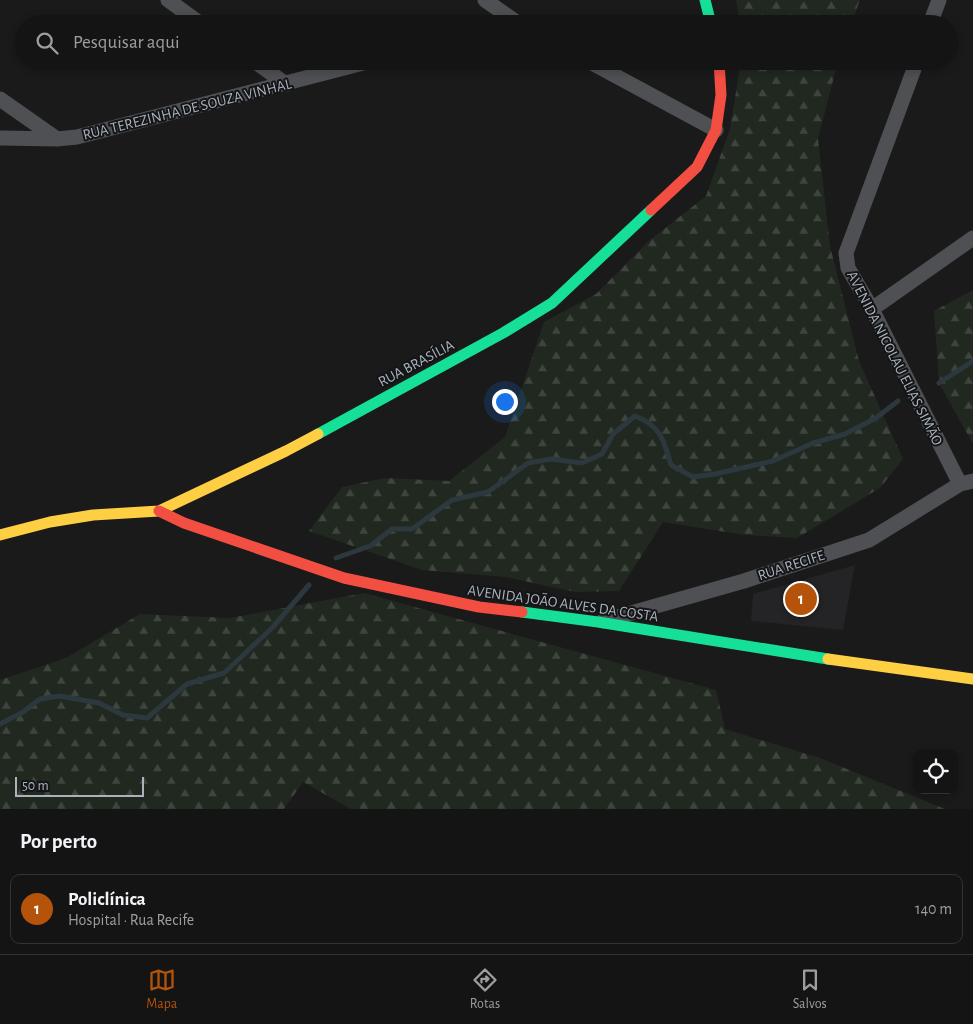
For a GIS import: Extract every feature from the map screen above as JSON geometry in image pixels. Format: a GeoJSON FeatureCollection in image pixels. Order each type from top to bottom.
{"type":"FeatureCollection","features":[{"type":"Feature","properties":{"kind":"street"},"geometry":{"type":"LineString","coordinates":[[168,0],[189,15]]}},
{"type":"Feature","properties":{"kind":"street"},"geometry":{"type":"LineString","coordinates":[[485,0],[505,15]]}},
{"type":"Feature","properties":{"kind":"street"},"geometry":{"type":"LineString","coordinates":[[705,0],[709,15]]}},
{"type":"Feature","properties":{"kind":"street"},"geometry":{"type":"LineString","coordinates":[[933,15],[939,0]]}},
{"type":"Feature","properties":{"kind":"street"},"geometry":{"type":"LineString","coordinates":[[267,70],[286,84]]}},
{"type":"Feature","properties":{"kind":"street","name":"RUA TEREZINHA DE SOUZA VINHAL"},"geometry":{"type":"LineString","coordinates":[[0,138],[57,139],[77,137],[338,70]]}},
{"type":"Feature","properties":{"kind":"street"},"geometry":{"type":"LineString","coordinates":[[605,70],[716,130]]}},
{"type":"Feature","properties":{"kind":"street","name":"RUA BRASÍLIA"},"geometry":{"type":"LineString","coordinates":[[0,535],[50,522],[84,516],[159,511],[294,446],[503,334],[552,303],[697,167],[716,130],[721,95],[720,70]]}},
{"type":"Feature","properties":{"kind":"street","name":"AVENIDA NICOLAU ELIAS SIMÃO"},"geometry":{"type":"LineString","coordinates":[[914,70],[846,253],[848,268],[967,482]]}},
{"type":"Feature","properties":{"kind":"street"},"geometry":{"type":"LineString","coordinates":[[0,99],[57,139]]}},
{"type":"Feature","properties":{"kind":"street"},"geometry":{"type":"LineString","coordinates":[[872,309],[973,238]]}},
{"type":"Feature","properties":{"kind":"street","name":"RUA RECIFE"},"geometry":{"type":"LineString","coordinates":[[598,622],[744,581],[868,540],[967,482]]}},
{"type":"Feature","properties":{"kind":"street","name":"AVENIDA JOÃO ALVES DA COSTA"},"geometry":{"type":"LineString","coordinates":[[159,511],[184,523],[344,578],[480,607],[598,622],[844,662],[973,679]]}},
{"type":"Feature","properties":{"kind":"shaded area"},"geometry":{"type":"Polygon","coordinates":[[[855,565],[843,630],[751,621],[753,594],[855,565]]]}},
{"type":"Feature","properties":{"kind":"green space"},"geometry":{"type":"Polygon","coordinates":[[[736,0],[860,0],[854,15],[738,15],[736,0]]]}},
{"type":"Feature","properties":{"kind":"green space"},"geometry":{"type":"Polygon","coordinates":[[[740,70],[836,70],[818,139],[830,246],[859,361],[903,459],[880,488],[797,538],[745,535],[663,522],[619,591],[575,592],[506,577],[422,570],[309,531],[342,487],[385,478],[449,481],[505,437],[544,322],[596,294],[650,240],[706,196],[730,129],[740,70]]]}},
{"type":"Feature","properties":{"kind":"green space"},"geometry":{"type":"Polygon","coordinates":[[[973,290],[973,444],[939,383],[934,311],[973,290]]]}},
{"type":"Feature","properties":{"kind":"green space"},"geometry":{"type":"Polygon","coordinates":[[[364,593],[716,690],[725,729],[820,758],[945,809],[351,809],[303,782],[284,809],[0,809],[0,680],[66,658],[140,614],[230,618],[364,593]]]}},
{"type":"Feature","properties":{"kind":"waterway"},"geometry":{"type":"LineString","coordinates":[[939,383],[973,361]]}},
{"type":"Feature","properties":{"kind":"waterway"},"geometry":{"type":"LineString","coordinates":[[336,558],[370,546],[392,529],[412,529],[452,500],[488,492],[528,463],[551,459],[582,463],[602,454],[613,434],[635,416],[656,429],[666,448],[671,465],[693,477],[773,461],[813,443],[845,434],[876,418],[898,401]]}},
{"type":"Feature","properties":{"kind":"waterway"},"geometry":{"type":"LineString","coordinates":[[0,724],[23,712],[40,699],[60,696],[99,703],[123,715],[147,718],[187,684],[224,673],[272,628],[309,585]]}},
{"type":"Feature","properties":{"kind":"traffic: fast"},"geometry":{"type":"LineString","coordinates":[[705,0],[709,15]]}},
{"type":"Feature","properties":{"kind":"traffic: fast"},"geometry":{"type":"LineString","coordinates":[[318,434],[503,333],[552,303],[651,210]]}},
{"type":"Feature","properties":{"kind":"traffic: fast"},"geometry":{"type":"LineString","coordinates":[[522,612],[598,622],[828,659]]}},
{"type":"Feature","properties":{"kind":"traffic: slow"},"geometry":{"type":"LineString","coordinates":[[0,535],[50,522],[93,515],[159,511],[318,434]]}},
{"type":"Feature","properties":{"kind":"traffic: slow"},"geometry":{"type":"LineString","coordinates":[[828,659],[973,679]]}},
{"type":"Feature","properties":{"kind":"traffic: jam"},"geometry":{"type":"LineString","coordinates":[[651,210],[697,167],[716,130],[721,95],[720,70]]}},
{"type":"Feature","properties":{"kind":"traffic: jam"},"geometry":{"type":"LineString","coordinates":[[159,511],[184,523],[344,578],[479,607],[522,612]]}},
{"type":"Feature","properties":{"kind":"place","name":"Policlínica"},"geometry":{"type":"Point","coordinates":[801,599]}}]}
